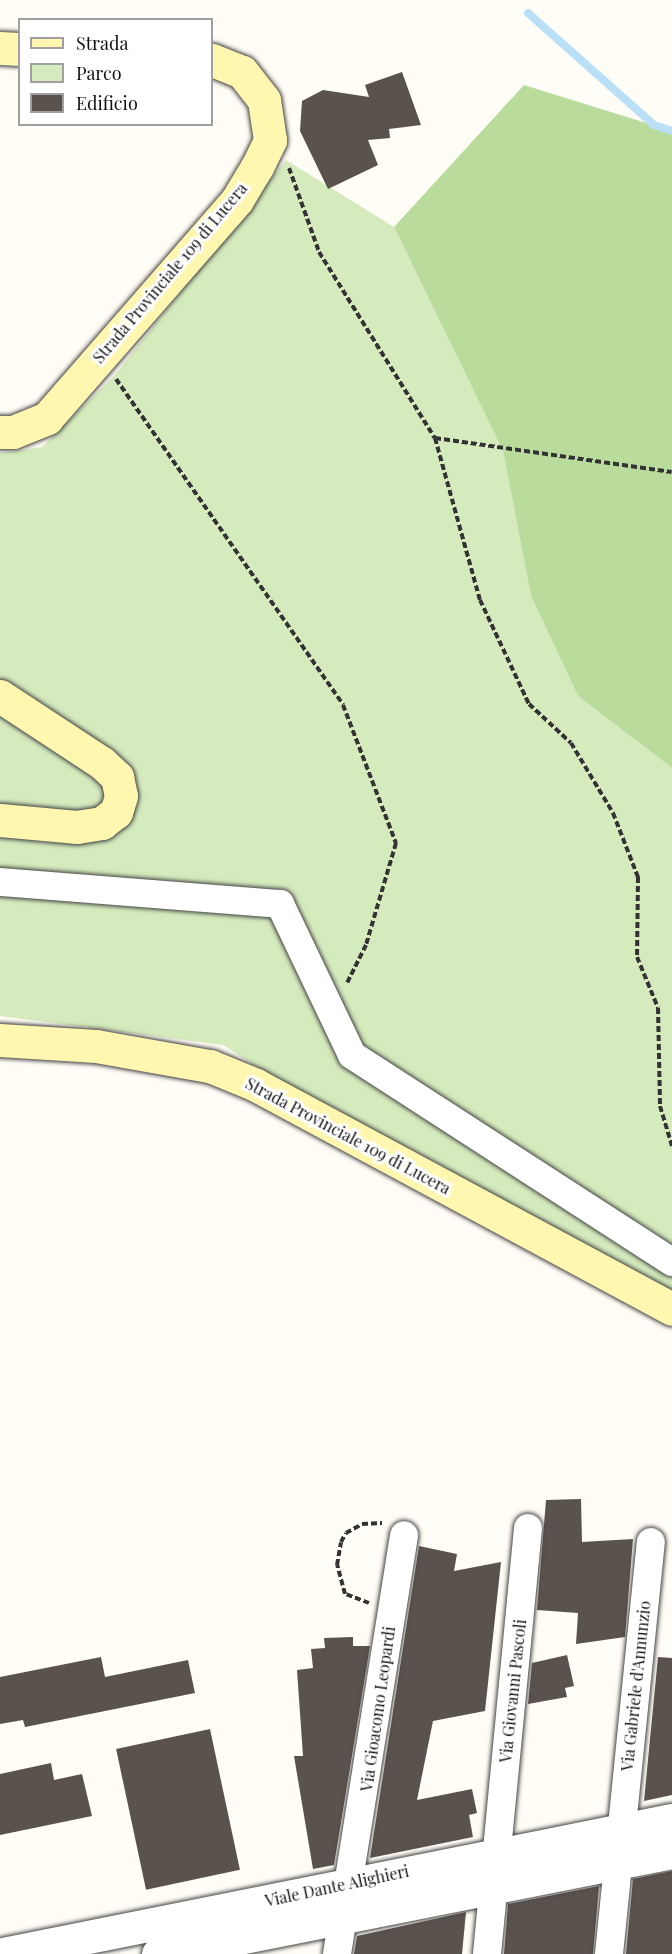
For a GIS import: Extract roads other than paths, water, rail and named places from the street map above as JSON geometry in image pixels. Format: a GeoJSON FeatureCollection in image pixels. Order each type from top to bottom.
{"type":"FeatureCollection","features":[{"type":"Feature","properties":{"kind":"main road"},"geometry":{"type":"LineString","coordinates":[[0,48],[18,49]]}},
{"type":"Feature","properties":{"kind":"main road","name":"Strada Provinciale 109 di Lucera"},"geometry":{"type":"LineString","coordinates":[[0,432],[13,432],[47,418],[237,200],[270,140],[264,100],[242,72],[213,60]]}},
{"type":"Feature","properties":{"kind":"main road"},"geometry":{"type":"LineString","coordinates":[[0,696],[110,770],[117,777],[121,796],[116,812],[102,823],[77,827],[0,820]]}},
{"type":"Feature","properties":{"kind":"main road","name":"Strada Provinciale 109 di Lucera"},"geometry":{"type":"LineString","coordinates":[[0,1040],[96,1046],[210,1066],[256,1085],[672,1309]]}},
{"type":"Feature","properties":{"kind":"street"},"geometry":{"type":"LineString","coordinates":[[0,882],[280,904],[352,1054],[672,1262]]}},
{"type":"Feature","properties":{"kind":"street","name":"Via Giovanni Pascoli"},"geometry":{"type":"LineString","coordinates":[[487,1954],[528,1528]]}},
{"type":"Feature","properties":{"kind":"street","name":"Via Gioacomo Leopardi"},"geometry":{"type":"LineString","coordinates":[[337,1954],[349,1899],[404,1535]]}},
{"type":"Feature","properties":{"kind":"street","name":"Via Gabriele d'Annunzio"},"geometry":{"type":"LineString","coordinates":[[609,1954],[651,1542]]}},
{"type":"Feature","properties":{"kind":"street","name":"Viale Dante Alighieri"},"geometry":{"type":"LineString","coordinates":[[3,1954],[349,1899],[494,1887],[620,1847],[672,1820]]}},
{"type":"Feature","properties":{"kind":"street","name":"Viale Dante Alighieri"},"geometry":{"type":"LineString","coordinates":[[172,1953],[497,1853],[620,1847],[672,1852]]}},
{"type":"Feature","properties":{"kind":"waterway"},"geometry":{"type":"LineString","coordinates":[[528,13],[654,125],[672,131]]}}]}
